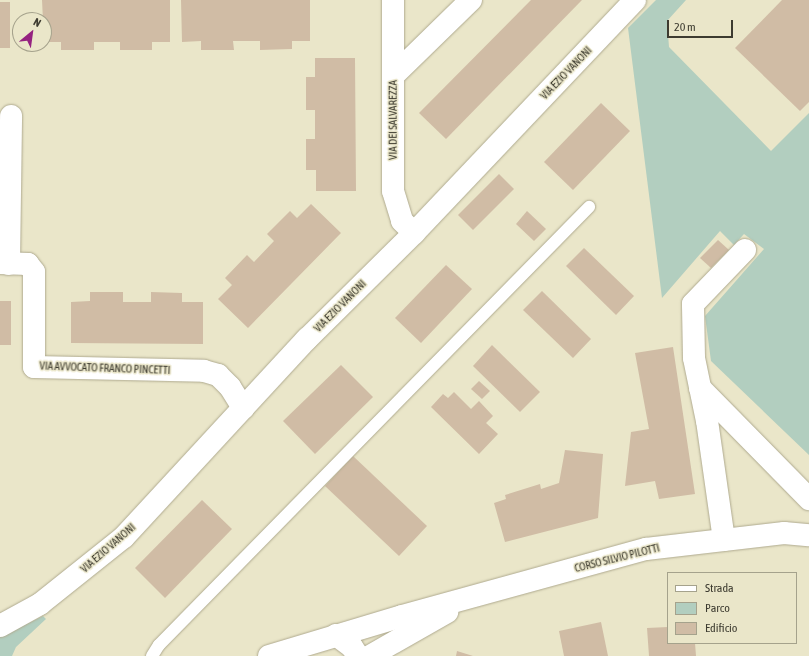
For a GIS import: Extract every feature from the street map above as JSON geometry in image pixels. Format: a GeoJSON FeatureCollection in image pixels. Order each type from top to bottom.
{"type":"FeatureCollection","features":[{"type":"Feature","properties":{"kind":"street","name":"VIA DEI SALVAREZZA"},"geometry":{"type":"LineString","coordinates":[[393,0],[393,191],[402,222],[414,233]]}},
{"type":"Feature","properties":{"kind":"street"},"geometry":{"type":"LineString","coordinates":[[393,76],[471,0]]}},
{"type":"Feature","properties":{"kind":"street","name":"VIA EZIO VANONI"},"geometry":{"type":"LineString","coordinates":[[0,626],[40,604],[124,537],[307,339],[414,233],[635,0]]}},
{"type":"Feature","properties":{"kind":"street"},"geometry":{"type":"LineString","coordinates":[[4,264],[11,116]]}},
{"type":"Feature","properties":{"kind":"street"},"geometry":{"type":"LineString","coordinates":[[724,540],[694,358],[693,304],[745,250]]}},
{"type":"Feature","properties":{"kind":"street","name":"VIA AVVOCATO FRANCO PINCETTI"},"geometry":{"type":"LineString","coordinates":[[4,264],[28,264],[34,272],[34,367],[204,371],[218,375],[230,387],[243,408]]}},
{"type":"Feature","properties":{"kind":"street"},"geometry":{"type":"LineString","coordinates":[[700,388],[809,499]]}},
{"type":"Feature","properties":{"kind":"street","name":"CORSO SILVIO PILOTTI"},"geometry":{"type":"LineString","coordinates":[[270,656],[323,644],[476,595],[646,549],[784,533],[809,535]]}},
{"type":"Feature","properties":{"kind":"street","name":"CORSO SILVIO PILOTTI"},"geometry":{"type":"LineString","coordinates":[[370,656],[476,595]]}},
{"type":"Feature","properties":{"kind":"street"},"geometry":{"type":"LineString","coordinates":[[0,608],[40,604]]}},
{"type":"Feature","properties":{"kind":"street"},"geometry":{"type":"LineString","coordinates":[[323,644],[352,647],[358,656]]}},
{"type":"Feature","properties":{"kind":"lane"},"geometry":{"type":"LineString","coordinates":[[152,656],[165,639],[589,207]]}},
{"type":"Feature","properties":{"kind":"green space"},"geometry":{"type":"Polygon","coordinates":[[[656,0],[686,0],[667,21],[669,47],[771,151],[809,113],[809,455],[711,361],[705,316],[764,249],[744,234],[734,245],[720,231],[662,298],[628,28],[656,0]]]}},
{"type":"Feature","properties":{"kind":"green space"},"geometry":{"type":"Polygon","coordinates":[[[43,616],[46,619],[16,647],[12,656],[0,656],[0,637],[43,616]]]}},
{"type":"Feature","properties":{"kind":"building"},"geometry":{"type":"Polygon","coordinates":[[[42,0],[170,0],[170,42],[152,42],[152,50],[120,50],[120,42],[94,42],[94,50],[61,50],[61,42],[52,42],[52,12],[43,12],[42,0]]]}},
{"type":"Feature","properties":{"kind":"building"},"geometry":{"type":"Polygon","coordinates":[[[181,0],[310,0],[310,41],[292,41],[292,49],[260,50],[260,41],[233,41],[234,50],[201,50],[201,41],[182,42],[181,0]]]}},
{"type":"Feature","properties":{"kind":"building"},"geometry":{"type":"Polygon","coordinates":[[[531,0],[582,0],[446,139],[419,113],[531,0]]]}},
{"type":"Feature","properties":{"kind":"building"},"geometry":{"type":"Polygon","coordinates":[[[782,0],[809,0],[809,102],[800,111],[735,48],[782,0]]]}},
{"type":"Feature","properties":{"kind":"building"},"geometry":{"type":"Polygon","coordinates":[[[0,2],[10,2],[10,48],[0,48],[0,2]]]}},
{"type":"Feature","properties":{"kind":"building"},"geometry":{"type":"Polygon","coordinates":[[[315,58],[355,58],[356,191],[316,191],[316,170],[306,170],[306,139],[315,139],[315,110],[306,110],[306,77],[315,77],[315,58]]]}},
{"type":"Feature","properties":{"kind":"building"},"geometry":{"type":"Polygon","coordinates":[[[601,103],[630,131],[573,190],[544,162],[601,103]]]}},
{"type":"Feature","properties":{"kind":"building"},"geometry":{"type":"Polygon","coordinates":[[[499,174],[514,189],[473,230],[458,215],[499,174]]]}},
{"type":"Feature","properties":{"kind":"building"},"geometry":{"type":"Polygon","coordinates":[[[311,204],[341,233],[248,328],[218,299],[232,285],[225,278],[247,255],[254,262],[274,241],[267,234],[290,211],[297,218],[311,204]]]}},
{"type":"Feature","properties":{"kind":"building"},"geometry":{"type":"Polygon","coordinates":[[[527,211],[546,229],[534,241],[516,224],[527,211]]]}},
{"type":"Feature","properties":{"kind":"building"},"geometry":{"type":"Polygon","coordinates":[[[718,240],[729,250],[711,268],[700,258],[718,240]]]}},
{"type":"Feature","properties":{"kind":"building"},"geometry":{"type":"Polygon","coordinates":[[[584,248],[634,296],[616,315],[566,266],[584,248]]]}},
{"type":"Feature","properties":{"kind":"building"},"geometry":{"type":"Polygon","coordinates":[[[446,265],[472,289],[421,343],[395,318],[446,265]]]}},
{"type":"Feature","properties":{"kind":"building"},"geometry":{"type":"Polygon","coordinates":[[[542,291],[591,339],[573,358],[523,310],[542,291]]]}},
{"type":"Feature","properties":{"kind":"building"},"geometry":{"type":"Polygon","coordinates":[[[90,292],[123,292],[123,302],[151,302],[151,292],[182,293],[182,302],[203,302],[203,344],[71,343],[71,302],[90,301],[90,292]]]}},
{"type":"Feature","properties":{"kind":"building"},"geometry":{"type":"Polygon","coordinates":[[[0,301],[11,301],[11,345],[0,345],[0,301]]]}},
{"type":"Feature","properties":{"kind":"building"},"geometry":{"type":"Polygon","coordinates":[[[492,345],[540,392],[520,412],[473,366],[492,345]]]}},
{"type":"Feature","properties":{"kind":"building"},"geometry":{"type":"Polygon","coordinates":[[[673,347],[695,494],[659,499],[655,481],[625,486],[631,432],[649,429],[635,353],[673,347]]]}},
{"type":"Feature","properties":{"kind":"building"},"geometry":{"type":"Polygon","coordinates":[[[341,365],[373,397],[315,454],[283,421],[341,365]]]}},
{"type":"Feature","properties":{"kind":"building"},"geometry":{"type":"Polygon","coordinates":[[[479,381],[490,391],[482,399],[471,389],[479,381]]]}},
{"type":"Feature","properties":{"kind":"building"},"geometry":{"type":"Polygon","coordinates":[[[454,392],[471,409],[479,401],[493,416],[486,423],[498,434],[479,454],[431,407],[443,394],[448,398],[454,392]]]}},
{"type":"Feature","properties":{"kind":"building"},"geometry":{"type":"Polygon","coordinates":[[[565,450],[603,454],[598,518],[505,542],[494,503],[506,499],[505,495],[540,484],[541,489],[559,483],[565,450]]]}},
{"type":"Feature","properties":{"kind":"building"},"geometry":{"type":"Polygon","coordinates":[[[353,456],[427,526],[399,556],[325,486],[353,456]]]}},
{"type":"Feature","properties":{"kind":"building"},"geometry":{"type":"Polygon","coordinates":[[[202,500],[232,529],[165,598],[135,568],[202,500]]]}},
{"type":"Feature","properties":{"kind":"building"},"geometry":{"type":"Polygon","coordinates":[[[601,622],[608,656],[564,656],[559,631],[601,622]]]}},
{"type":"Feature","properties":{"kind":"building"},"geometry":{"type":"Polygon","coordinates":[[[667,627],[667,644],[695,644],[696,656],[649,656],[647,628],[667,627]]]}},
{"type":"Feature","properties":{"kind":"building"},"geometry":{"type":"Polygon","coordinates":[[[457,651],[473,656],[456,656],[457,651]]]}}]}
